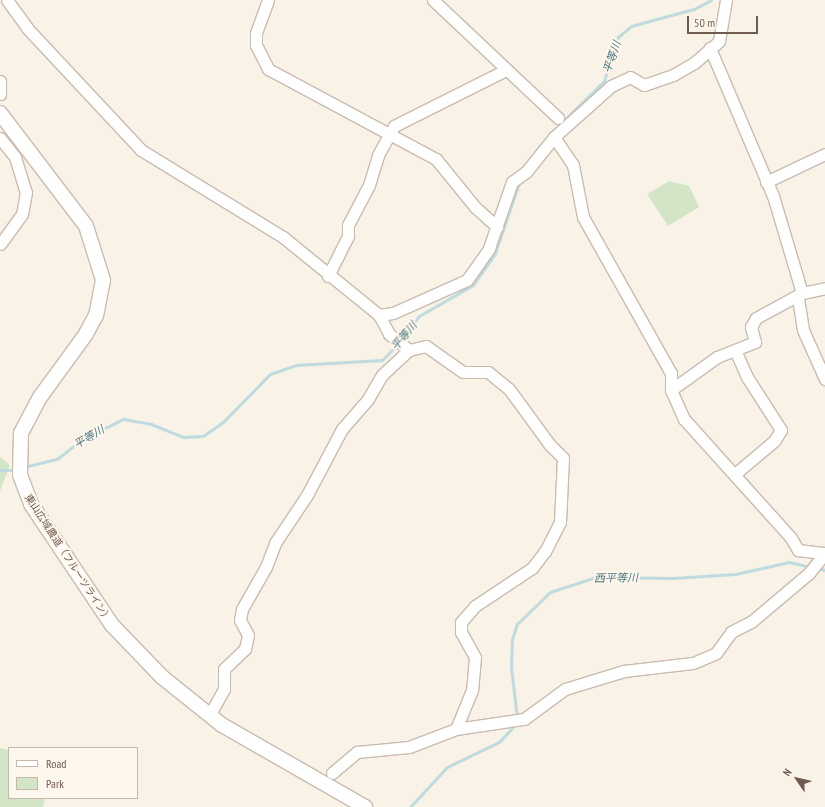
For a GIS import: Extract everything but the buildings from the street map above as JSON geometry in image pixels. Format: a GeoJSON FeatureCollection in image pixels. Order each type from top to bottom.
{"type":"FeatureCollection","features":[{"type":"Feature","properties":{"kind":"street"},"geometry":{"type":"LineString","coordinates":[[6,0],[27,28],[141,150],[283,237],[328,276],[379,315],[395,339],[407,348]]}},
{"type":"Feature","properties":{"kind":"street"},"geometry":{"type":"LineString","coordinates":[[268,0],[256,33],[256,44],[268,69],[436,159],[475,208],[497,227]]}},
{"type":"Feature","properties":{"kind":"street"},"geometry":{"type":"LineString","coordinates":[[433,0],[558,118]]}},
{"type":"Feature","properties":{"kind":"street"},"geometry":{"type":"LineString","coordinates":[[379,315],[393,313],[459,286],[478,266],[497,227],[514,181],[526,172],[554,137],[611,86],[630,78],[644,85],[674,75],[710,48],[720,35],[726,0]]}},
{"type":"Feature","properties":{"kind":"street"},"geometry":{"type":"LineString","coordinates":[[710,48],[746,128],[766,182],[800,296],[803,330],[825,379]]}},
{"type":"Feature","properties":{"kind":"street"},"geometry":{"type":"LineString","coordinates":[[328,276],[341,255],[348,225],[369,185],[378,154],[394,126],[506,70]]}},
{"type":"Feature","properties":{"kind":"street"},"geometry":{"type":"LineString","coordinates":[[0,81],[0,94]]}},
{"type":"Feature","properties":{"kind":"street","name":"東山広域農道（フルーツライン）"},"geometry":{"type":"LineString","coordinates":[[0,113],[86,226],[103,280],[96,315],[86,334],[40,397],[21,432],[20,475],[31,504],[112,625],[162,677],[209,716],[364,807]]}},
{"type":"Feature","properties":{"kind":"street"},"geometry":{"type":"LineString","coordinates":[[332,773],[357,752],[409,747],[456,729],[523,719],[543,708],[564,689],[624,671],[694,663],[716,653],[731,632],[751,622],[809,572],[822,556],[798,550],[735,474],[684,419],[671,390],[671,374],[583,217],[573,165],[554,137]]}},
{"type":"Feature","properties":{"kind":"street"},"geometry":{"type":"LineString","coordinates":[[0,138],[15,156],[26,192],[22,214],[0,244]]}},
{"type":"Feature","properties":{"kind":"street"},"geometry":{"type":"LineString","coordinates":[[766,182],[825,154]]}},
{"type":"Feature","properties":{"kind":"street"},"geometry":{"type":"LineString","coordinates":[[671,390],[717,357],[755,342],[751,327],[756,318],[800,296],[825,288]]}},
{"type":"Feature","properties":{"kind":"street"},"geometry":{"type":"LineString","coordinates":[[209,716],[222,697],[224,669],[245,649],[248,635],[240,620],[242,609],[266,567],[275,543],[307,495],[342,428],[368,399],[382,375],[407,348],[426,346],[463,372],[488,372],[509,389],[550,445],[563,458],[560,522],[546,551],[532,568],[475,606],[461,622],[461,632],[475,657],[472,690],[456,729]]}},
{"type":"Feature","properties":{"kind":"street"},"geometry":{"type":"LineString","coordinates":[[735,350],[747,377],[781,430],[774,441],[735,474]]}},
{"type":"Feature","properties":{"kind":"green space"},"geometry":{"type":"Polygon","coordinates":[[[669,181],[689,186],[699,207],[668,226],[647,194],[669,181]]]}},
{"type":"Feature","properties":{"kind":"green space"},"geometry":{"type":"Polygon","coordinates":[[[0,457],[10,465],[0,491],[0,457]]]}},
{"type":"Feature","properties":{"kind":"green space"},"geometry":{"type":"Polygon","coordinates":[[[0,748],[8,750],[8,799],[45,799],[43,807],[0,807],[0,748]]]}},
{"type":"Feature","properties":{"kind":"waterway","name":"平等川"},"geometry":{"type":"LineString","coordinates":[[551,133],[604,81],[618,37],[631,26],[694,9],[711,0]]}},
{"type":"Feature","properties":{"kind":"waterway","name":"平等川"},"geometry":{"type":"LineString","coordinates":[[523,169],[542,143]]}},
{"type":"Feature","properties":{"kind":"waterway","name":"平等川"},"geometry":{"type":"LineString","coordinates":[[402,340],[419,316],[473,285],[495,253],[520,180]]}},
{"type":"Feature","properties":{"kind":"waterway","name":"平等川"},"geometry":{"type":"LineString","coordinates":[[24,467],[57,459],[83,439],[123,419],[151,424],[184,437],[203,436],[223,422],[270,374],[296,365],[382,360],[398,344]]}},
{"type":"Feature","properties":{"kind":"waterway","name":"平等川"},"geometry":{"type":"LineString","coordinates":[[0,470],[15,470]]}},
{"type":"Feature","properties":{"kind":"waterway","name":"西平等川"},"geometry":{"type":"LineString","coordinates":[[517,718],[511,667],[512,639],[517,624],[550,592],[596,577],[673,578],[735,574],[789,562],[810,567]]}},
{"type":"Feature","properties":{"kind":"waterway","name":"西平等川"},"geometry":{"type":"LineString","coordinates":[[817,568],[825,570]]}},
{"type":"Feature","properties":{"kind":"waterway","name":"西平等川"},"geometry":{"type":"LineString","coordinates":[[410,807],[447,767],[499,742],[516,724]]}}]}
